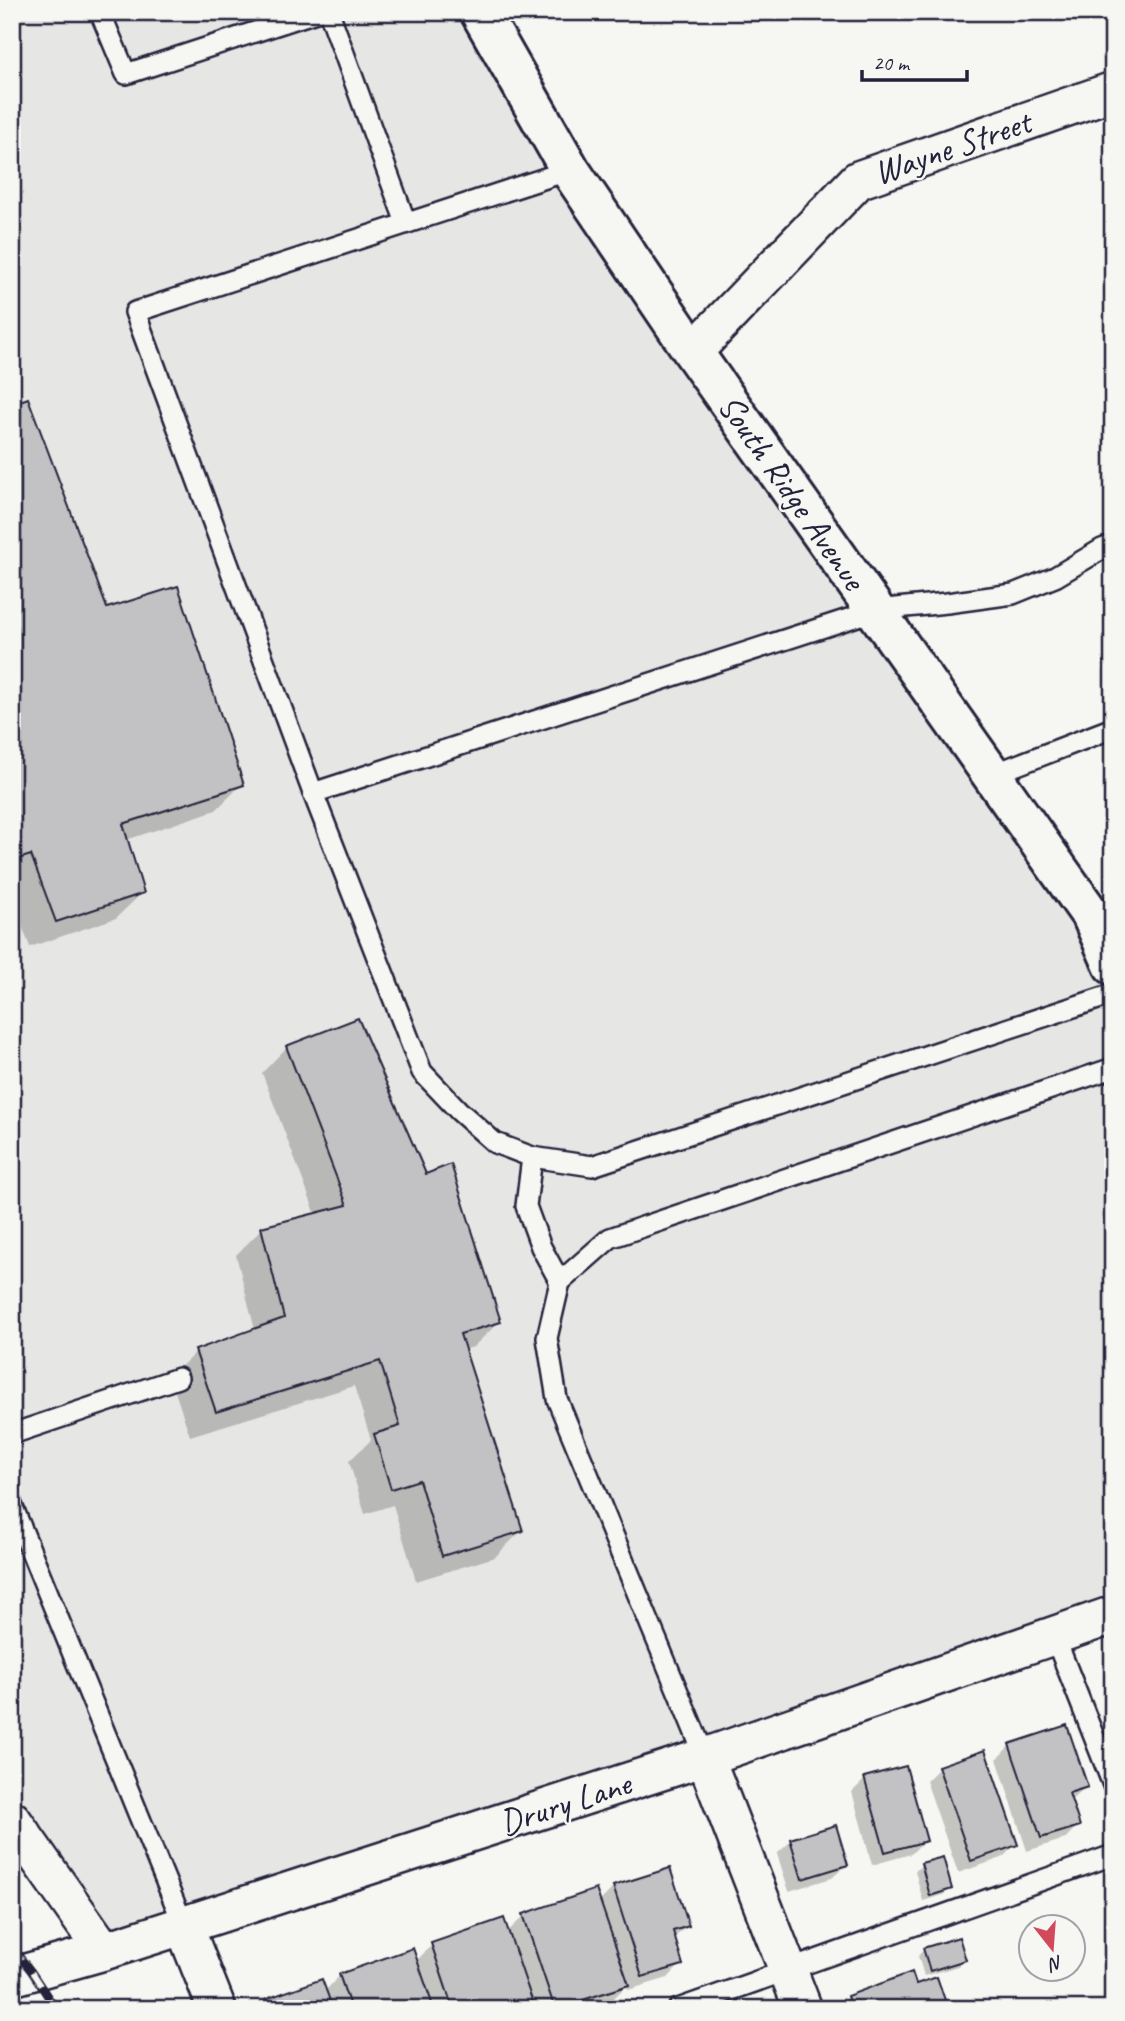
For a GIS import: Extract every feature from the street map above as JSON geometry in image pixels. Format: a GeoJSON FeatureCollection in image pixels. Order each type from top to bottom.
{"type":"FeatureCollection","features":[{"type":"Feature","properties":{"kind":"street","name":"South Ridge Avenue"},"geometry":{"type":"LineString","coordinates":[[480,12],[570,170],[693,352],[1092,917],[1113,965]]}},
{"type":"Feature","properties":{"kind":"street","name":"Wayne Street"},"geometry":{"type":"LineString","coordinates":[[693,352],[858,180],[1113,90]]}},
{"type":"Feature","properties":{"kind":"street","name":"Drury Lane"},"geometry":{"type":"LineString","coordinates":[[12,1977],[184,1926],[705,1757],[1113,1615]]}},
{"type":"Feature","properties":{"kind":"street"},"geometry":{"type":"LineString","coordinates":[[705,1757],[803,2009]]}},
{"type":"Feature","properties":{"kind":"street"},"geometry":{"type":"LineString","coordinates":[[12,1821],[104,1951]]}},
{"type":"Feature","properties":{"kind":"street"},"geometry":{"type":"LineString","coordinates":[[184,1926],[217,2009]]}},
{"type":"Feature","properties":{"kind":"lane"},"geometry":{"type":"LineString","coordinates":[[100,12],[126,74],[316,12]]}},
{"type":"Feature","properties":{"kind":"lane"},"geometry":{"type":"LineString","coordinates":[[329,12],[406,223]]}},
{"type":"Feature","properties":{"kind":"lane"},"geometry":{"type":"LineString","coordinates":[[570,170],[135,312],[313,793],[422,1072],[459,1111],[495,1143],[532,1157],[592,1166],[1113,994]]}},
{"type":"Feature","properties":{"kind":"lane"},"geometry":{"type":"LineString","coordinates":[[313,793],[876,611],[1013,594],[1055,577],[1101,549],[1113,545]]}},
{"type":"Feature","properties":{"kind":"lane"},"geometry":{"type":"LineString","coordinates":[[991,775],[1113,728]]}},
{"type":"Feature","properties":{"kind":"lane"},"geometry":{"type":"LineString","coordinates":[[705,1757],[557,1399],[547,1338],[560,1282],[610,1238],[1113,1068]]}},
{"type":"Feature","properties":{"kind":"lane"},"geometry":{"type":"LineString","coordinates":[[532,1157],[526,1206],[541,1247],[560,1282]]}},
{"type":"Feature","properties":{"kind":"lane"},"geometry":{"type":"LineString","coordinates":[[12,1434],[178,1378]]}},
{"type":"Feature","properties":{"kind":"lane"},"geometry":{"type":"LineString","coordinates":[[12,1505],[184,1926]]}},
{"type":"Feature","properties":{"kind":"lane"},"geometry":{"type":"LineString","coordinates":[[1054,1635],[1113,1785]]}},
{"type":"Feature","properties":{"kind":"lane"},"geometry":{"type":"LineString","coordinates":[[678,2009],[1113,1856]]}},
{"type":"Feature","properties":{"kind":"shaded area"},"geometry":{"type":"Polygon","coordinates":[[[12,12],[480,12],[1113,965],[1113,1615],[104,1951],[12,1820],[12,12]]]}},
{"type":"Feature","properties":{"kind":"building"},"geometry":{"type":"Polygon","coordinates":[[[28,398],[107,608],[178,586],[244,785],[123,824],[144,893],[56,922],[31,855],[12,861],[12,404],[28,398]]]}},
{"type":"Feature","properties":{"kind":"building"},"geometry":{"type":"Polygon","coordinates":[[[358,1018],[426,1174],[451,1164],[501,1322],[460,1334],[523,1531],[442,1556],[419,1480],[391,1489],[374,1434],[400,1426],[380,1361],[216,1412],[195,1350],[284,1318],[261,1227],[347,1205],[286,1046],[358,1018]]]}},
{"type":"Feature","properties":{"kind":"building"},"geometry":{"type":"Polygon","coordinates":[[[1067,1725],[1088,1787],[1069,1793],[1080,1826],[1041,1838],[1009,1744],[1067,1725]]]}},
{"type":"Feature","properties":{"kind":"building"},"geometry":{"type":"Polygon","coordinates":[[[985,1750],[1018,1845],[971,1861],[938,1766],[985,1750]]]}},
{"type":"Feature","properties":{"kind":"building"},"geometry":{"type":"Polygon","coordinates":[[[906,1766],[927,1841],[885,1852],[864,1777],[906,1766]]]}},
{"type":"Feature","properties":{"kind":"building"},"geometry":{"type":"Polygon","coordinates":[[[836,1825],[848,1865],[802,1879],[790,1839],[836,1825]]]}},
{"type":"Feature","properties":{"kind":"building"},"geometry":{"type":"Polygon","coordinates":[[[943,1857],[952,1889],[930,1896],[921,1863],[943,1857]]]}},
{"type":"Feature","properties":{"kind":"building"},"geometry":{"type":"Polygon","coordinates":[[[670,1868],[689,1926],[673,1931],[683,1965],[642,1977],[613,1886],[670,1868]]]}},
{"type":"Feature","properties":{"kind":"building"},"geometry":{"type":"Polygon","coordinates":[[[596,1889],[629,1985],[555,2009],[523,1914],[596,1889]]]}},
{"type":"Feature","properties":{"kind":"building"},"geometry":{"type":"Polygon","coordinates":[[[504,1918],[535,2009],[453,2009],[431,1943],[504,1918]]]}},
{"type":"Feature","properties":{"kind":"building"},"geometry":{"type":"Polygon","coordinates":[[[959,1937],[966,1960],[930,1971],[923,1948],[959,1937]]]}},
{"type":"Feature","properties":{"kind":"building"},"geometry":{"type":"Polygon","coordinates":[[[413,1948],[434,2009],[351,2009],[339,1974],[413,1948]]]}},
{"type":"Feature","properties":{"kind":"building"},"geometry":{"type":"Polygon","coordinates":[[[912,1972],[916,1984],[937,1977],[948,2009],[851,2009],[847,1996],[912,1972]]]}},
{"type":"Feature","properties":{"kind":"building"},"geometry":{"type":"Polygon","coordinates":[[[322,1979],[333,2009],[269,2009],[266,1999],[322,1979]]]}},
{"type":"Feature","properties":{"kind":"railway"},"geometry":{"type":"LineString","coordinates":[[12,1947],[56,2009]]}}]}
